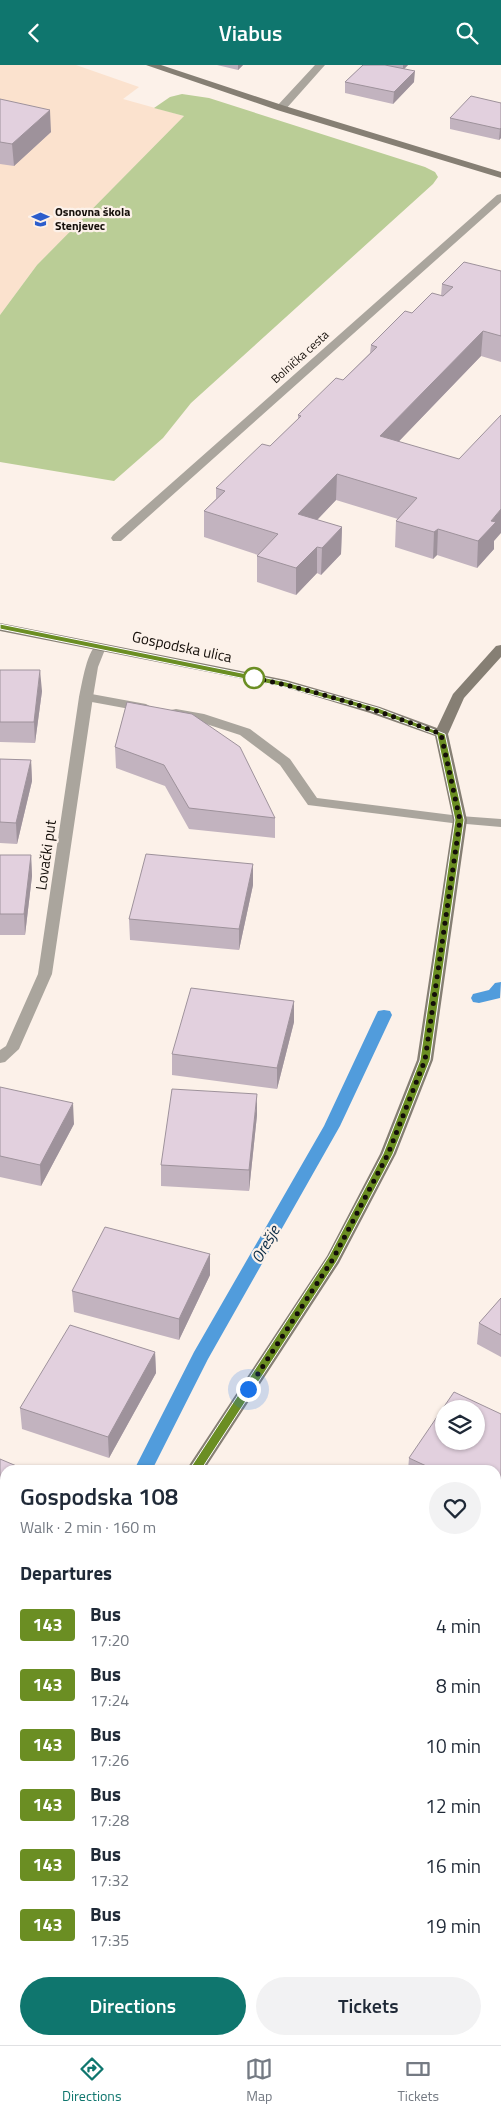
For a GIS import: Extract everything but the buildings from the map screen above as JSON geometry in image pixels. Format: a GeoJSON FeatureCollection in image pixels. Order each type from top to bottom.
{"type":"FeatureCollection","features":[{"type":"Feature","properties":{"kind":"street"},"geometry":{"type":"LineString","coordinates":[[151,65],[281,108],[501,175]]}},
{"type":"Feature","properties":{"kind":"street"},"geometry":{"type":"LineString","coordinates":[[281,108],[320,65]]}},
{"type":"Feature","properties":{"kind":"street","name":"Bolnička cesta"},"geometry":{"type":"LineString","coordinates":[[117,538],[501,197]]}},
{"type":"Feature","properties":{"kind":"street","name":"Gospodska ulica"},"geometry":{"type":"LineString","coordinates":[[0,627],[286,685],[375,709],[441,734]]}},
{"type":"Feature","properties":{"kind":"street","name":"Lovački put"},"geometry":{"type":"LineString","coordinates":[[0,1058],[12,1049],[45,975],[86,697],[92,667],[100,647]]}},
{"type":"Feature","properties":{"kind":"street"},"geometry":{"type":"LineString","coordinates":[[199,1465],[333,1259],[388,1154],[425,1060],[460,820],[441,734],[458,697],[501,649]]}},
{"type":"Feature","properties":{"kind":"street"},"geometry":{"type":"LineString","coordinates":[[86,697],[199,717],[245,732],[286,762],[313,802],[460,820],[501,823]]}},
{"type":"Feature","properties":{"kind":"shaded area","name":"Osnovna škola Stenjevec"},"geometry":{"type":"Polygon","coordinates":[[[0,65],[76,65],[139,87],[123,99],[184,116],[37,265],[0,315],[0,65]]]}},
{"type":"Feature","properties":{"kind":"green space"},"geometry":{"type":"Polygon","coordinates":[[[182,94],[209,98],[425,167],[435,172],[438,177],[433,184],[191,403],[163,438],[114,481],[0,462],[0,315],[37,265],[184,116],[154,108],[170,97],[182,94]]]}},
{"type":"Feature","properties":{"kind":"waterway","name":"Orešje"},"geometry":{"type":"LineString","coordinates":[[479,998],[494,994],[501,987]]}},
{"type":"Feature","properties":{"kind":"waterway","name":"Orešje"},"geometry":{"type":"LineString","coordinates":[[146,1465],[200,1357],[332,1126],[384,1015]]}},
{"type":"Feature","properties":{"kind":"bus line","name":"143"},"geometry":{"type":"LineString","coordinates":[[0,627],[286,685],[375,709],[441,734],[460,820],[425,1060],[388,1154],[333,1259],[198,1465]]}},
{"type":"Feature","properties":{"kind":"place","name":"Osnovna škola Stenjevec"},"geometry":{"type":"Point","coordinates":[41,219]}},
{"type":"Feature","properties":{"kind":"route"},"geometry":{"type":"LineString","coordinates":[[248,1389],[333,1259],[388,1154],[425,1060],[460,820],[441,734],[375,709],[249,677],[254,678]]}}]}
